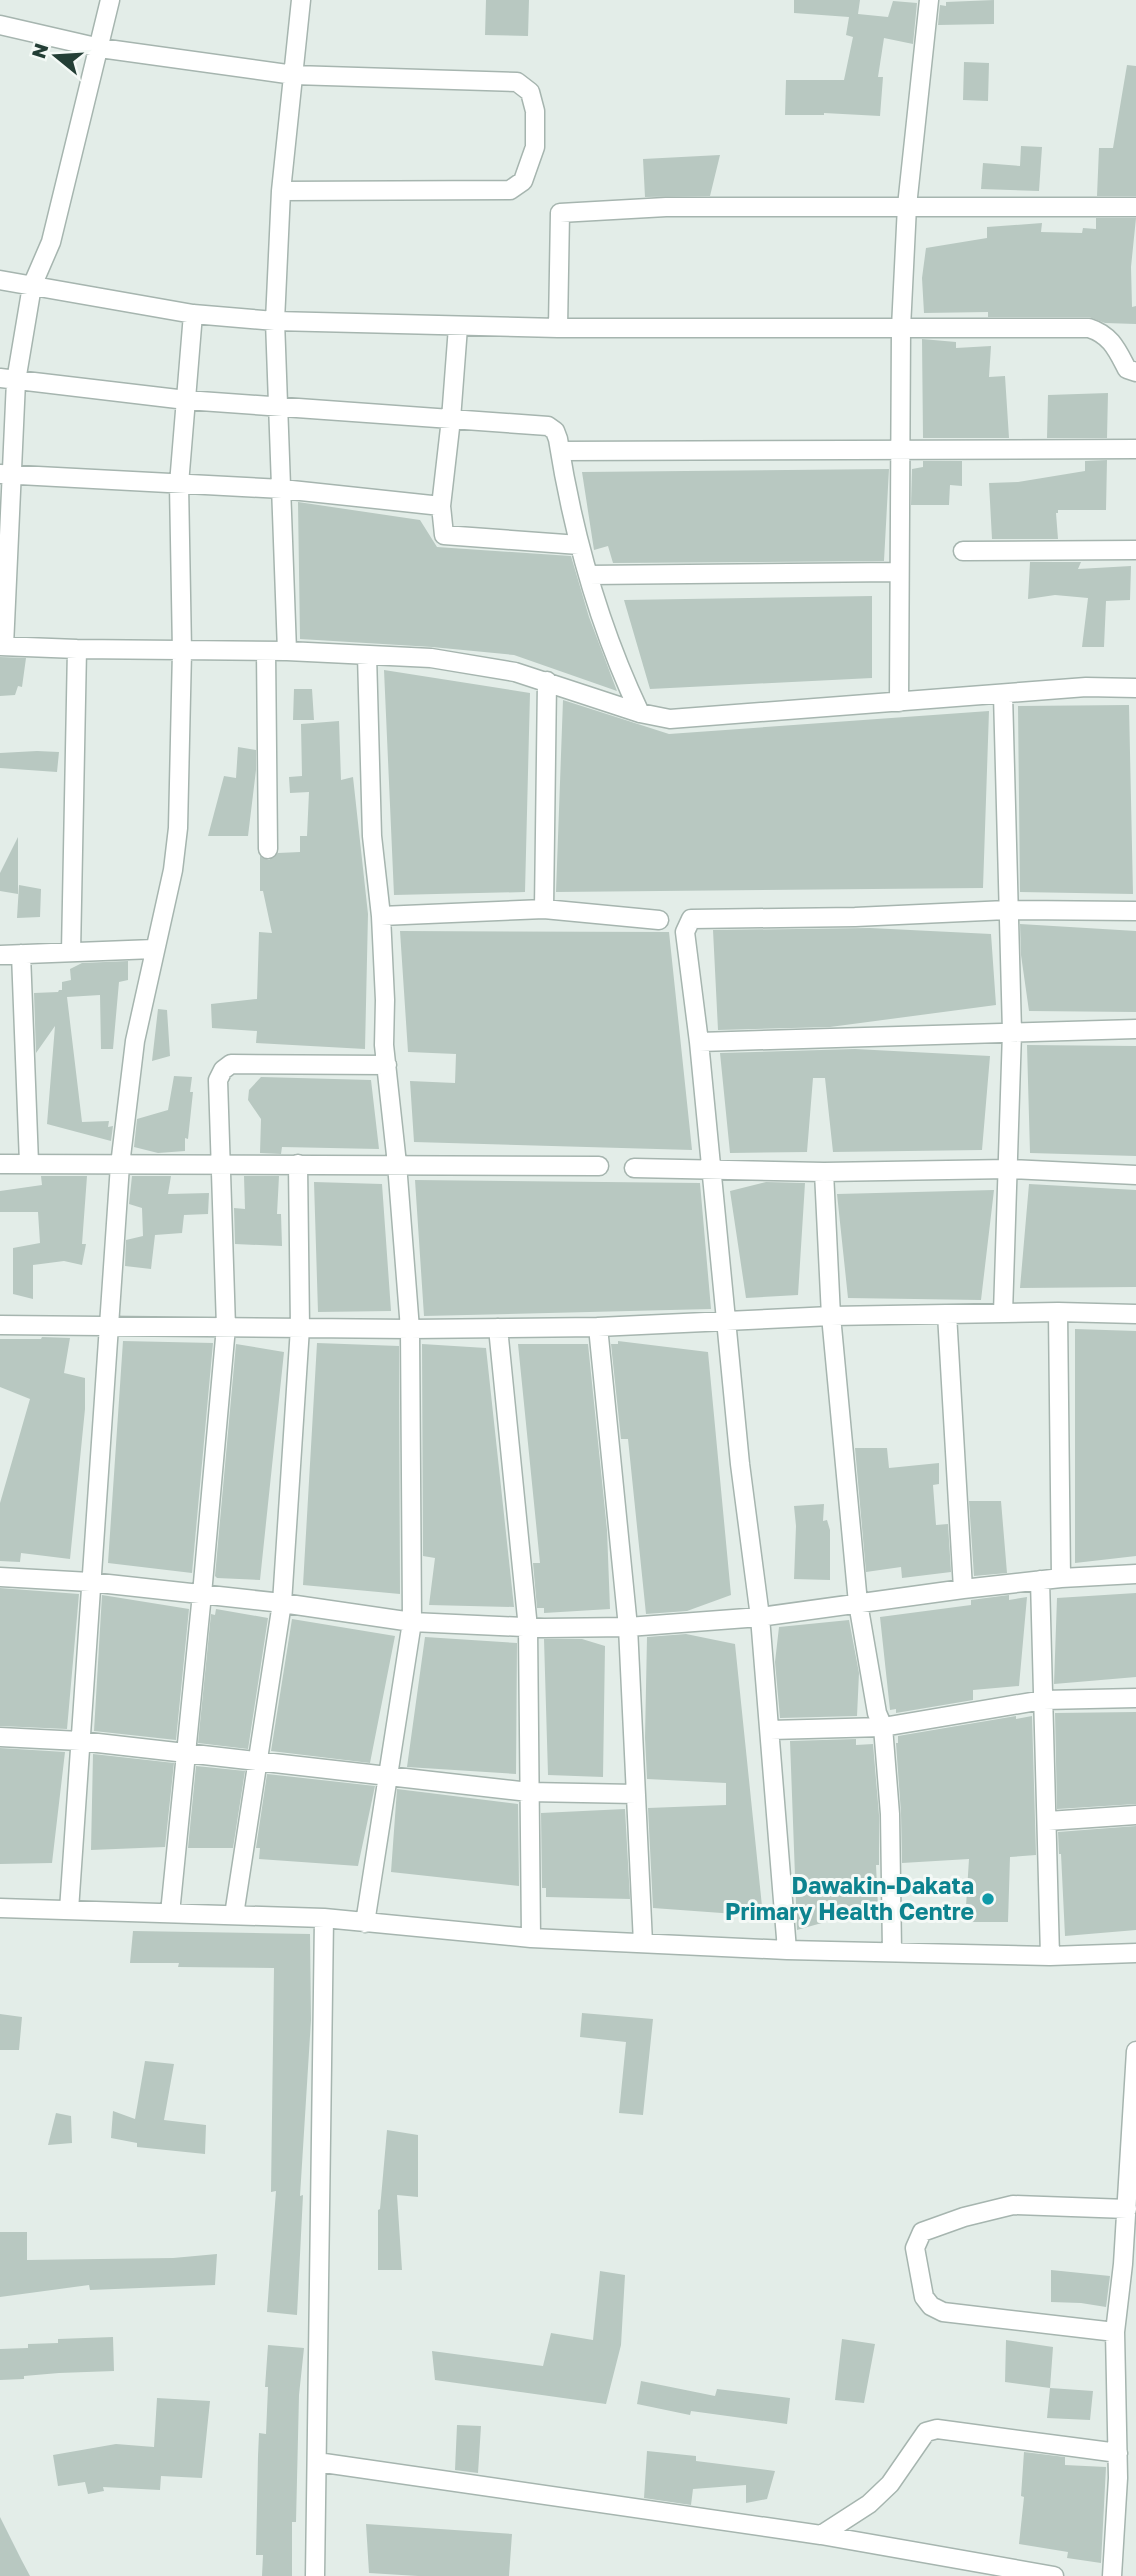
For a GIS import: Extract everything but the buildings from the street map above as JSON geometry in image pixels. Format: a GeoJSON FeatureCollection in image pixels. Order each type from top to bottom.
{"type":"FeatureCollection","features":[{"type":"Feature","properties":{"kind":"street"},"geometry":{"type":"LineString","coordinates":[[110,0],[51,242],[32,286],[8,379],[2,646],[287,651],[431,658],[515,672],[640,713],[670,719],[1086,687],[1136,688]]}},
{"type":"Feature","properties":{"kind":"street"},"geometry":{"type":"LineString","coordinates":[[287,651],[275,321],[281,191],[302,0]]}},
{"type":"Feature","properties":{"kind":"street"},"geometry":{"type":"LineString","coordinates":[[899,702],[901,328],[907,206],[929,0]]}},
{"type":"Feature","properties":{"kind":"street"},"geometry":{"type":"LineString","coordinates":[[0,25],[100,48],[294,75],[517,82],[530,92],[535,111],[535,147],[523,181],[510,190],[281,191]]}},
{"type":"Feature","properties":{"kind":"street"},"geometry":{"type":"LineString","coordinates":[[558,328],[560,213],[666,207],[1136,207]]}},
{"type":"Feature","properties":{"kind":"street"},"geometry":{"type":"LineString","coordinates":[[0,280],[193,314],[275,321],[558,328],[1089,328],[1104,332],[1128,369],[1136,372]]}},
{"type":"Feature","properties":{"kind":"street"},"geometry":{"type":"LineString","coordinates":[[69,1910],[120,1165],[135,1041],[173,870],[178,828],[183,651],[179,484],[193,314]]}},
{"type":"Feature","properties":{"kind":"street"},"geometry":{"type":"LineString","coordinates":[[458,327],[442,531],[447,537],[579,545]]}},
{"type":"Feature","properties":{"kind":"street"},"geometry":{"type":"LineString","coordinates":[[8,379],[186,400],[548,426],[555,431],[588,575],[621,673],[640,713]]}},
{"type":"Feature","properties":{"kind":"street"},"geometry":{"type":"LineString","coordinates":[[560,451],[901,452],[1136,449]]}},
{"type":"Feature","properties":{"kind":"street"},"geometry":{"type":"LineString","coordinates":[[7,474],[282,489],[442,506]]}},
{"type":"Feature","properties":{"kind":"street"},"geometry":{"type":"LineString","coordinates":[[963,551],[1136,550]]}},
{"type":"Feature","properties":{"kind":"street"},"geometry":{"type":"LineString","coordinates":[[588,575],[898,572]]}},
{"type":"Feature","properties":{"kind":"street"},"geometry":{"type":"LineString","coordinates":[[71,952],[78,649]]}},
{"type":"Feature","properties":{"kind":"street"},"geometry":{"type":"LineString","coordinates":[[267,651],[268,849]]}},
{"type":"Feature","properties":{"kind":"street"},"geometry":{"type":"LineString","coordinates":[[365,1923],[412,1622],[410,1329],[387,1065],[382,916],[372,836],[367,656]]}},
{"type":"Feature","properties":{"kind":"street"},"geometry":{"type":"LineString","coordinates":[[544,909],[547,681]]}},
{"type":"Feature","properties":{"kind":"street"},"geometry":{"type":"LineString","coordinates":[[1003,694],[1012,1032],[1003,1313]]}},
{"type":"Feature","properties":{"kind":"street"},"geometry":{"type":"LineString","coordinates":[[382,916],[544,909],[659,920]]}},
{"type":"Feature","properties":{"kind":"street"},"geometry":{"type":"LineString","coordinates":[[787,1950],[760,1617],[740,1464],[699,1042],[685,932],[691,919],[855,917],[1007,910],[1136,911]]}},
{"type":"Feature","properties":{"kind":"street"},"geometry":{"type":"LineString","coordinates":[[0,955],[154,949]]}},
{"type":"Feature","properties":{"kind":"street"},"geometry":{"type":"LineString","coordinates":[[21,954],[29,1163]]}},
{"type":"Feature","properties":{"kind":"street"},"geometry":{"type":"LineString","coordinates":[[699,1042],[1136,1029]]}},
{"type":"Feature","properties":{"kind":"street"},"geometry":{"type":"LineString","coordinates":[[170,1913],[226,1327],[218,1080],[223,1070],[231,1065],[387,1065]]}},
{"type":"Feature","properties":{"kind":"street"},"geometry":{"type":"LineString","coordinates":[[0,1164],[599,1166]]}},
{"type":"Feature","properties":{"kind":"street"},"geometry":{"type":"LineString","coordinates":[[234,1915],[282,1603],[300,1328],[298,1164]]}},
{"type":"Feature","properties":{"kind":"street"},"geometry":{"type":"LineString","coordinates":[[634,1168],[824,1172],[1009,1169],[1136,1175]]}},
{"type":"Feature","properties":{"kind":"street"},"geometry":{"type":"LineString","coordinates":[[824,1172],[831,1316],[858,1603],[877,1713],[883,1727],[890,1814],[892,1952]]}},
{"type":"Feature","properties":{"kind":"street"},"geometry":{"type":"LineString","coordinates":[[0,1325],[410,1329],[598,1326],[831,1316],[1058,1312],[1136,1314]]}},
{"type":"Feature","properties":{"kind":"street"},"geometry":{"type":"LineString","coordinates":[[1058,1312],[1062,1578]]}},
{"type":"Feature","properties":{"kind":"street"},"geometry":{"type":"LineString","coordinates":[[947,1314],[962,1589]]}},
{"type":"Feature","properties":{"kind":"street"},"geometry":{"type":"LineString","coordinates":[[598,1326],[628,1628],[643,1943]]}},
{"type":"Feature","properties":{"kind":"street"},"geometry":{"type":"LineString","coordinates":[[498,1328],[528,1628],[531,1938]]}},
{"type":"Feature","properties":{"kind":"street"},"geometry":{"type":"LineString","coordinates":[[0,1577],[90,1582],[202,1594],[412,1622],[528,1628],[628,1628],[760,1617],[1040,1580],[1136,1574]]}},
{"type":"Feature","properties":{"kind":"street"},"geometry":{"type":"LineString","coordinates":[[1040,1580],[1050,1956]]}},
{"type":"Feature","properties":{"kind":"street"},"geometry":{"type":"LineString","coordinates":[[770,1730],[883,1727],[1043,1700],[1136,1698]]}},
{"type":"Feature","properties":{"kind":"street"},"geometry":{"type":"LineString","coordinates":[[0,1737],[80,1741],[529,1792],[636,1794]]}},
{"type":"Feature","properties":{"kind":"street"},"geometry":{"type":"LineString","coordinates":[[1048,1821],[1136,1815]]}},
{"type":"Feature","properties":{"kind":"street"},"geometry":{"type":"LineString","coordinates":[[0,1908],[324,1919],[531,1938],[787,1950],[1050,1956],[1136,1953]]}},
{"type":"Feature","properties":{"kind":"street"},"geometry":{"type":"LineString","coordinates":[[315,2576],[324,1919]]}},
{"type":"Feature","properties":{"kind":"street"},"geometry":{"type":"LineString","coordinates":[[1112,2576],[1118,2453],[1115,2332],[1136,2051]]}},
{"type":"Feature","properties":{"kind":"street"},"geometry":{"type":"LineString","coordinates":[[1115,2332],[943,2312],[931,2306],[924,2297],[915,2248],[922,2232],[964,2217],[1013,2205],[1126,2210]]}},
{"type":"Feature","properties":{"kind":"street"},"geometry":{"type":"LineString","coordinates":[[821,2535],[869,2504],[883,2491],[926,2432],[937,2429],[1118,2453]]}},
{"type":"Feature","properties":{"kind":"street"},"geometry":{"type":"LineString","coordinates":[[317,2462],[821,2535],[1054,2576]]}},
{"type":"Feature","properties":{"kind":"place","name":"Dawakin-Dakata Primary Health Centre"},"geometry":{"type":"Point","coordinates":[988,1899]}}]}
